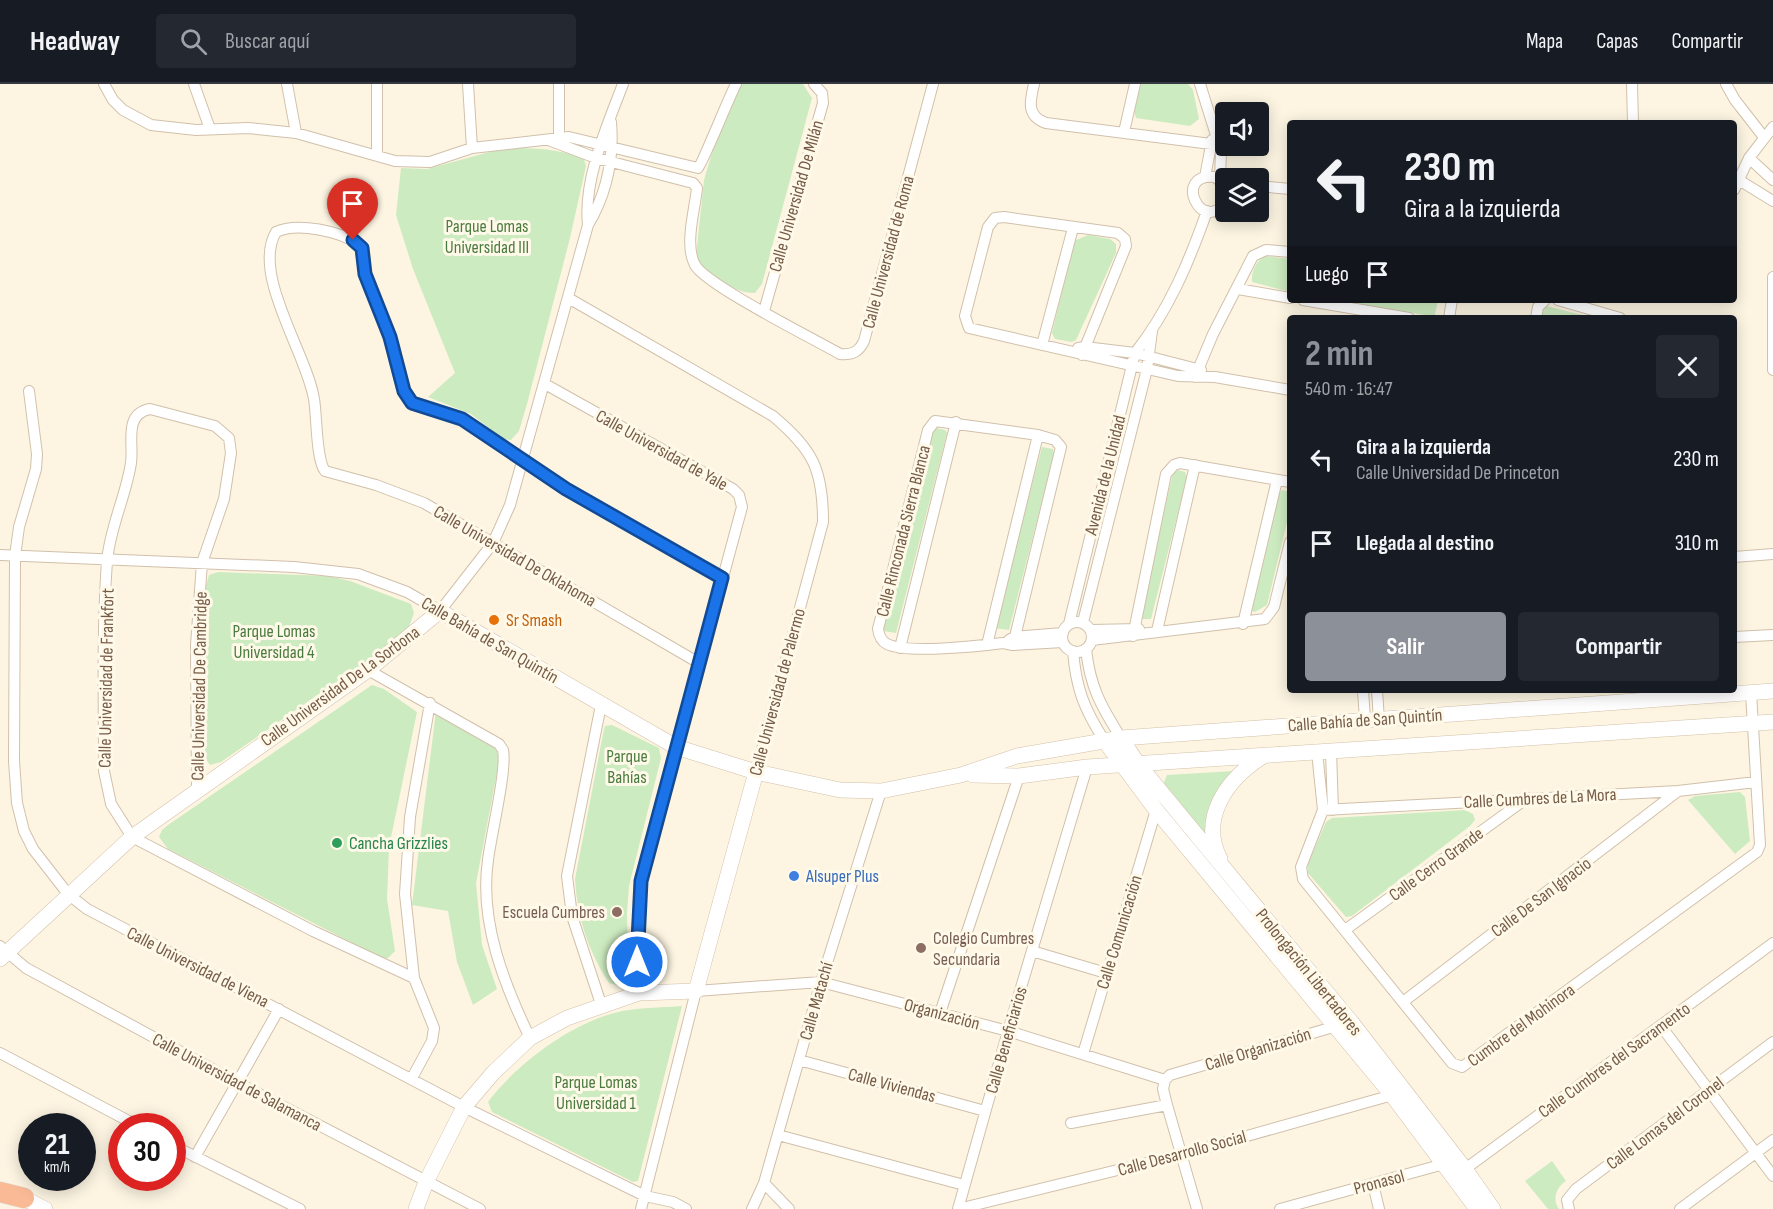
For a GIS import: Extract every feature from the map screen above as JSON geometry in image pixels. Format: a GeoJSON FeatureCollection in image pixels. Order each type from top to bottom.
{"type":"FeatureCollection","features":[{"type":"Feature","properties":{"kind":"highway"},"geometry":{"type":"LineString","coordinates":[[0,1192],[20,1204]]}},
{"type":"Feature","properties":{"kind":"highway"},"geometry":{"type":"LineString","coordinates":[[0,1201],[20,1204]]}},
{"type":"Feature","properties":{"kind":"street"},"geometry":{"type":"LineString","coordinates":[[104,84],[113,100],[135,118],[151,125],[176,129],[248,128],[296,133],[414,163],[447,158],[472,148],[557,141],[600,143],[698,168],[704,163],[716,125],[736,84]]}},
{"type":"Feature","properties":{"kind":"street"},"geometry":{"type":"LineString","coordinates":[[194,84],[210,129]]}},
{"type":"Feature","properties":{"kind":"street"},"geometry":{"type":"LineString","coordinates":[[287,84],[296,133]]}},
{"type":"Feature","properties":{"kind":"street"},"geometry":{"type":"LineString","coordinates":[[377,84],[377,155]]}},
{"type":"Feature","properties":{"kind":"street"},"geometry":{"type":"LineString","coordinates":[[468,84],[472,148]]}},
{"type":"Feature","properties":{"kind":"street"},"geometry":{"type":"LineString","coordinates":[[557,141],[559,84]]}},
{"type":"Feature","properties":{"kind":"street","name":"Calle Universidad De La Sorbona"},"geometry":{"type":"LineString","coordinates":[[588,225],[587,211],[596,158],[623,84]]}},
{"type":"Feature","properties":{"kind":"street","name":"Calle Universidad De Milán"},"geometry":{"type":"LineString","coordinates":[[764,311],[823,103],[822,93],[814,84]]}},
{"type":"Feature","properties":{"kind":"street","name":"Calle Universidad de Roma"},"geometry":{"type":"LineString","coordinates":[[764,311],[840,354],[852,354],[861,347],[933,84]]}},
{"type":"Feature","properties":{"kind":"street"},"geometry":{"type":"LineString","coordinates":[[1034,84],[1029,103],[1034,117],[1046,123],[1215,145],[1205,177],[1195,184],[1192,195],[1197,206],[1207,211],[1215,210]]}},
{"type":"Feature","properties":{"kind":"street"},"geometry":{"type":"LineString","coordinates":[[1124,132],[1135,84]]}},
{"type":"Feature","properties":{"kind":"street"},"geometry":{"type":"LineString","coordinates":[[1200,84],[1215,131]]}},
{"type":"Feature","properties":{"kind":"street"},"geometry":{"type":"LineString","coordinates":[[1632,84],[1633,120]]}},
{"type":"Feature","properties":{"kind":"street"},"geometry":{"type":"LineString","coordinates":[[1726,84],[1735,100],[1763,136]]}},
{"type":"Feature","properties":{"kind":"street","name":"Calle Universidad De La Sorbona"},"geometry":{"type":"LineString","coordinates":[[2,952],[132,837],[368,670],[440,611],[493,543],[510,505],[570,299],[588,225],[601,201],[613,147],[611,122]]}},
{"type":"Feature","properties":{"kind":"street"},"geometry":{"type":"LineString","coordinates":[[1737,176],[1763,136],[1773,127]]}},
{"type":"Feature","properties":{"kind":"street"},"geometry":{"type":"LineString","coordinates":[[557,141],[596,158],[690,182],[697,188],[692,239],[695,266],[712,282],[764,311]]}},
{"type":"Feature","properties":{"kind":"street"},"geometry":{"type":"LineString","coordinates":[[1749,158],[1773,180]]}},
{"type":"Feature","properties":{"kind":"street"},"geometry":{"type":"LineString","coordinates":[[1205,177],[1215,180]]}},
{"type":"Feature","properties":{"kind":"street"},"geometry":{"type":"LineString","coordinates":[[1737,179],[1773,201]]}},
{"type":"Feature","properties":{"kind":"street"},"geometry":{"type":"LineString","coordinates":[[1269,187],[1287,189]]}},
{"type":"Feature","properties":{"kind":"street","name":"Avenida de la Unidad"},"geometry":{"type":"LineString","coordinates":[[1065,633],[1135,353],[1152,331],[1176,289],[1207,211]]}},
{"type":"Feature","properties":{"kind":"street"},"geometry":{"type":"LineString","coordinates":[[1084,351],[1126,242],[1118,233],[1004,217],[995,218],[988,227],[965,315],[966,325],[974,331],[1069,351],[1135,353],[1196,373]]}},
{"type":"Feature","properties":{"kind":"street","name":"Calle Universidad De Oklahoma"},"geometry":{"type":"LineString","coordinates":[[522,461],[462,419],[417,406],[407,397],[390,337],[365,274],[360,245],[340,236],[284,228],[276,232],[269,255],[281,311],[313,392],[318,421],[319,459],[322,468],[329,473],[376,485],[424,503],[699,663]]}},
{"type":"Feature","properties":{"kind":"street"},"geometry":{"type":"LineString","coordinates":[[1042,345],[1073,228]]}},
{"type":"Feature","properties":{"kind":"street"},"geometry":{"type":"LineString","coordinates":[[1196,373],[1255,254],[1266,250],[1287,252]]}},
{"type":"Feature","properties":{"kind":"street"},"geometry":{"type":"LineString","coordinates":[[1773,277],[1773,370]]}},
{"type":"Feature","properties":{"kind":"street"},"geometry":{"type":"LineString","coordinates":[[1238,289],[1287,297]]}},
{"type":"Feature","properties":{"kind":"street","name":"Calle Universidad de Palermo"},"geometry":{"type":"LineString","coordinates":[[570,299],[773,416],[799,438],[811,457],[823,494],[824,522],[696,991],[641,1209]]}},
{"type":"Feature","properties":{"kind":"street"},"geometry":{"type":"LineString","coordinates":[[1321,303],[1391,315]]}},
{"type":"Feature","properties":{"kind":"street"},"geometry":{"type":"LineString","coordinates":[[1566,303],[1597,315]]}},
{"type":"Feature","properties":{"kind":"street","name":"Avenida de la Unidad"},"geometry":{"type":"LineString","coordinates":[[1121,738],[1103,709],[1089,677],[1088,635],[1132,427],[1150,357],[1152,331]]}},
{"type":"Feature","properties":{"kind":"street"},"geometry":{"type":"LineString","coordinates":[[1084,351],[1147,369],[1196,373],[1287,389]]}},
{"type":"Feature","properties":{"kind":"street","name":"Calle Universidad de Yale"},"geometry":{"type":"LineString","coordinates":[[545,384],[733,489],[742,507],[641,881],[637,930],[639,993]]}},
{"type":"Feature","properties":{"kind":"street","name":"Calle Universidad de Viena"},"geometry":{"type":"LineString","coordinates":[[29,391],[37,454],[36,469],[18,527],[15,556],[14,761],[17,803],[24,831],[33,849],[68,894],[87,909],[464,1107],[645,1196],[673,1202],[686,1209]]}},
{"type":"Feature","properties":{"kind":"street","name":"Calle Universidad De Cambridge"},"geometry":{"type":"LineString","coordinates":[[135,417],[150,409],[215,426],[229,438],[231,453],[224,499],[202,563],[196,645],[197,789]]}},
{"type":"Feature","properties":{"kind":"street","name":"Calle Universidad de Frankfort"},"geometry":{"type":"LineString","coordinates":[[132,837],[111,804],[104,771],[108,560],[117,511],[131,462],[132,428],[135,417]]}},
{"type":"Feature","properties":{"kind":"street","name":"Calle Rinconada Sierra Blanca"},"geometry":{"type":"LineString","coordinates":[[900,648],[886,644],[878,629],[930,426],[939,420],[1038,435],[1058,443],[1061,456],[1010,642]]}},
{"type":"Feature","properties":{"kind":"street"},"geometry":{"type":"LineString","coordinates":[[956,422],[900,648],[987,645],[1065,633],[1088,635],[1152,631],[1243,624],[1265,620],[1272,611],[1287,554]]}},
{"type":"Feature","properties":{"kind":"street"},"geometry":{"type":"LineString","coordinates":[[1117,424],[1132,427]]}},
{"type":"Feature","properties":{"kind":"street"},"geometry":{"type":"LineString","coordinates":[[987,645],[1038,435]]}},
{"type":"Feature","properties":{"kind":"street"},"geometry":{"type":"LineString","coordinates":[[522,461],[566,489],[722,578]]}},
{"type":"Feature","properties":{"kind":"street"},"geometry":{"type":"LineString","coordinates":[[1133,632],[1166,474],[1177,463],[1287,482]]}},
{"type":"Feature","properties":{"kind":"street"},"geometry":{"type":"LineString","coordinates":[[1152,631],[1195,465]]}},
{"type":"Feature","properties":{"kind":"street"},"geometry":{"type":"LineString","coordinates":[[1243,624],[1277,480]]}},
{"type":"Feature","properties":{"kind":"street"},"geometry":{"type":"LineString","coordinates":[[1737,557],[1773,554]]}},
{"type":"Feature","properties":{"kind":"street","name":"Calle Bahía de San Quintín"},"geometry":{"type":"LineString","coordinates":[[0,555],[202,563],[358,574],[407,592],[676,747],[756,772],[840,790],[881,792],[961,775],[1017,756],[1121,738],[1773,691]]}},
{"type":"Feature","properties":{"kind":"street"},"geometry":{"type":"LineString","coordinates":[[1065,633],[1073,651],[1075,683],[1088,716],[1104,740]]}},
{"type":"Feature","properties":{"kind":"street"},"geometry":{"type":"LineString","coordinates":[[1073,651],[1088,635]]}},
{"type":"Feature","properties":{"kind":"street"},"geometry":{"type":"LineString","coordinates":[[1737,637],[1773,635]]}},
{"type":"Feature","properties":{"kind":"street"},"geometry":{"type":"LineString","coordinates":[[368,670],[499,744],[504,753],[487,863],[486,888],[499,961],[506,984],[530,1038]]}},
{"type":"Feature","properties":{"kind":"street","name":"Cumbre del Mohinora"},"geometry":{"type":"LineString","coordinates":[[1324,751],[1328,810],[1300,872],[1303,879],[1452,1063],[1458,1067],[1466,1066],[1754,855],[1760,845],[1751,692]]}},
{"type":"Feature","properties":{"kind":"street"},"geometry":{"type":"LineString","coordinates":[[1364,693],[1372,720]]}},
{"type":"Feature","properties":{"kind":"street"},"geometry":{"type":"LineString","coordinates":[[1372,720],[1376,693]]}},
{"type":"Feature","properties":{"kind":"street"},"geometry":{"type":"LineString","coordinates":[[412,1078],[432,1041],[434,1028],[414,978],[407,923],[406,856],[430,703]]}},
{"type":"Feature","properties":{"kind":"street"},"geometry":{"type":"LineString","coordinates":[[601,705],[567,876],[572,916],[601,1004]]}},
{"type":"Feature","properties":{"kind":"street","name":"Calle Bahía de San Quintín"},"geometry":{"type":"LineString","coordinates":[[961,775],[1018,776],[1088,767],[1773,722]]}},
{"type":"Feature","properties":{"kind":"street","name":"Prolongación Libertadores"},"geometry":{"type":"LineString","coordinates":[[1121,738],[1221,877],[1344,1024],[1460,1173],[1493,1209]]}},
{"type":"Feature","properties":{"kind":"street","name":"Prolongación Libertadores"},"geometry":{"type":"LineString","coordinates":[[1104,740],[1120,765],[1156,810],[1221,877]]}},
{"type":"Feature","properties":{"kind":"street"},"geometry":{"type":"LineString","coordinates":[[1221,877],[1212,829],[1216,808],[1229,785],[1245,768],[1265,756]]}},
{"type":"Feature","properties":{"kind":"street","name":"Calle Beneficiarios"},"geometry":{"type":"LineString","coordinates":[[958,1209],[1008,1031],[1088,767]]}},
{"type":"Feature","properties":{"kind":"street"},"geometry":{"type":"LineString","coordinates":[[940,1013],[1018,776]]}},
{"type":"Feature","properties":{"kind":"street","name":"Calle Cumbres de La Mora"},"geometry":{"type":"LineString","coordinates":[[1328,810],[1678,791],[1756,782]]}},
{"type":"Feature","properties":{"kind":"street","name":"Calle De San Ignacio"},"geometry":{"type":"LineString","coordinates":[[1402,1002],[1678,791]]}},
{"type":"Feature","properties":{"kind":"street","name":"Calle Matachí"},"geometry":{"type":"LineString","coordinates":[[752,1209],[764,1183],[821,982],[881,792]]}},
{"type":"Feature","properties":{"kind":"street","name":"Calle Cerro Grande"},"geometry":{"type":"LineString","coordinates":[[1345,930],[1528,798]]}},
{"type":"Feature","properties":{"kind":"street","name":"Calle Comunicación"},"geometry":{"type":"LineString","coordinates":[[1083,1054],[1156,810]]}},
{"type":"Feature","properties":{"kind":"street"},"geometry":{"type":"LineString","coordinates":[[132,837],[313,931],[414,978]]}},
{"type":"Feature","properties":{"kind":"street","name":"Calle Cumbres del Sacramento"},"geometry":{"type":"LineString","coordinates":[[1460,1173],[1773,943]]}},
{"type":"Feature","properties":{"kind":"street"},"geometry":{"type":"LineString","coordinates":[[1032,951],[1106,973]]}},
{"type":"Feature","properties":{"kind":"street","name":"Calle Universidad de Salamanca"},"geometry":{"type":"LineString","coordinates":[[2,952],[26,968],[238,1083],[480,1209]]}},
{"type":"Feature","properties":{"kind":"street","name":"Organización"},"geometry":{"type":"LineString","coordinates":[[696,991],[821,982],[1008,1031],[1165,1080]]}},
{"type":"Feature","properties":{"kind":"street"},"geometry":{"type":"LineString","coordinates":[[416,1209],[426,1182],[464,1107],[493,1073],[530,1038],[601,1004],[639,993],[696,991]]}},
{"type":"Feature","properties":{"kind":"street"},"geometry":{"type":"LineString","coordinates":[[195,1157],[279,1008]]}},
{"type":"Feature","properties":{"kind":"street","name":"Calle Organización"},"geometry":{"type":"LineString","coordinates":[[1165,1080],[1176,1074],[1344,1024]]}},
{"type":"Feature","properties":{"kind":"street"},"geometry":{"type":"LineString","coordinates":[[1661,1026],[1773,1176]]}},
{"type":"Feature","properties":{"kind":"street","name":"Calle Lomas del Coronel"},"geometry":{"type":"LineString","coordinates":[[1569,1209],[1567,1200],[1576,1189],[1773,1042]]}},
{"type":"Feature","properties":{"kind":"street"},"geometry":{"type":"LineString","coordinates":[[0,1053],[113,1113]]}},
{"type":"Feature","properties":{"kind":"street","name":"Calle Viviendas"},"geometry":{"type":"LineString","coordinates":[[799,1060],[985,1111]]}},
{"type":"Feature","properties":{"kind":"street"},"geometry":{"type":"LineString","coordinates":[[1165,1080],[1163,1089],[1197,1209]]}},
{"type":"Feature","properties":{"kind":"street","name":"Prolongación Libertadores"},"geometry":{"type":"LineString","coordinates":[[1399,1093],[1444,1164],[1460,1173],[1477,1209]]}},
{"type":"Feature","properties":{"kind":"street","name":"Calle Desarrollo Social"},"geometry":{"type":"LineString","coordinates":[[958,1209],[1183,1154],[1399,1093]]}},
{"type":"Feature","properties":{"kind":"street"},"geometry":{"type":"LineString","coordinates":[[1071,1123],[1167,1105]]}},
{"type":"Feature","properties":{"kind":"street"},"geometry":{"type":"LineString","coordinates":[[778,1135],[964,1185]]}},
{"type":"Feature","properties":{"kind":"street"},"geometry":{"type":"LineString","coordinates":[[1680,1209],[1773,1140]]}},
{"type":"Feature","properties":{"kind":"street"},"geometry":{"type":"LineString","coordinates":[[186,1152],[300,1209]]}},
{"type":"Feature","properties":{"kind":"street","name":"Pronasol"},"geometry":{"type":"LineString","coordinates":[[1280,1209],[1444,1164]]}},
{"type":"Feature","properties":{"kind":"street"},"geometry":{"type":"LineString","coordinates":[[764,1183],[789,1209]]}},
{"type":"Feature","properties":{"kind":"street"},"geometry":{"type":"LineString","coordinates":[[1373,1184],[1379,1209]]}},
{"type":"Feature","properties":{"kind":"street"},"geometry":{"type":"LineString","coordinates":[[0,1186],[20,1204],[45,1209]]}},
{"type":"Feature","properties":{"kind":"green space"},"geometry":{"type":"Polygon","coordinates":[[[741,84],[803,84],[812,98],[762,284],[755,293],[740,291],[718,279],[698,266],[696,256],[704,180],[714,146],[741,84]]]}},
{"type":"Feature","properties":{"kind":"green space"},"geometry":{"type":"Polygon","coordinates":[[[1141,84],[1188,84],[1193,90],[1199,119],[1190,126],[1136,118],[1134,111],[1141,84]]]}},
{"type":"Feature","properties":{"kind":"green space","name":"Parque Lomas Universidad III"},"geometry":{"type":"Polygon","coordinates":[[[504,148],[555,151],[584,159],[586,166],[527,404],[519,431],[511,440],[503,439],[471,414],[428,397],[455,373],[413,269],[396,215],[401,168],[427,169],[504,148]]]}},
{"type":"Feature","properties":{"kind":"green space"},"geometry":{"type":"Polygon","coordinates":[[[1088,235],[1110,239],[1116,244],[1116,253],[1076,340],[1072,342],[1055,339],[1052,333],[1074,241],[1088,235]]]}},
{"type":"Feature","properties":{"kind":"green space"},"geometry":{"type":"Polygon","coordinates":[[[1265,256],[1287,259],[1287,291],[1252,282],[1252,274],[1259,261],[1265,256]]]}},
{"type":"Feature","properties":{"kind":"green space"},"geometry":{"type":"Polygon","coordinates":[[[1355,303],[1437,303],[1435,315],[1355,303]]]}},
{"type":"Feature","properties":{"kind":"green space"},"geometry":{"type":"Polygon","coordinates":[[[1546,306],[1583,315],[1542,315],[1546,306]]]}},
{"type":"Feature","properties":{"kind":"green space"},"geometry":{"type":"Polygon","coordinates":[[[933,427],[945,430],[947,433],[896,633],[883,631],[882,627],[933,427]]]}},
{"type":"Feature","properties":{"kind":"green space"},"geometry":{"type":"Polygon","coordinates":[[[1042,447],[1053,449],[1054,454],[1009,630],[994,628],[1042,447]]]}},
{"type":"Feature","properties":{"kind":"green space"},"geometry":{"type":"Polygon","coordinates":[[[1178,470],[1185,472],[1187,477],[1151,619],[1139,619],[1173,473],[1178,470]]]}},
{"type":"Feature","properties":{"kind":"green space"},"geometry":{"type":"Polygon","coordinates":[[[1282,490],[1287,491],[1287,522],[1267,605],[1255,612],[1251,611],[1279,494],[1282,490]]]}},
{"type":"Feature","properties":{"kind":"green space","name":"Parque Lomas Universidad 4"},"geometry":{"type":"Polygon","coordinates":[[[218,572],[328,576],[350,581],[411,604],[414,613],[409,627],[375,655],[221,762],[210,765],[205,758],[206,586],[209,575],[218,572]]]}},
{"type":"Feature","properties":{"kind":"green space"},"geometry":{"type":"Polygon","coordinates":[[[372,685],[384,689],[417,712],[389,847],[387,899],[395,951],[388,958],[382,958],[168,849],[159,837],[168,825],[372,685]]]}},
{"type":"Feature","properties":{"kind":"green space"},"geometry":{"type":"Polygon","coordinates":[[[436,711],[494,746],[500,757],[476,883],[482,945],[497,989],[473,1005],[457,962],[448,911],[412,905],[436,711]]]}},
{"type":"Feature","properties":{"kind":"green space","name":"Parque Bahías"},"geometry":{"type":"Polygon","coordinates":[[[612,725],[659,748],[661,758],[629,886],[627,913],[629,979],[616,985],[609,983],[595,959],[581,920],[575,879],[603,734],[605,726],[612,725]]]}},
{"type":"Feature","properties":{"kind":"green space"},"geometry":{"type":"Polygon","coordinates":[[[1234,771],[1207,840],[1165,789],[1164,782],[1167,775],[1234,771]]]}},
{"type":"Feature","properties":{"kind":"green space"},"geometry":{"type":"Polygon","coordinates":[[[1740,792],[1745,797],[1750,841],[1735,854],[1688,800],[1695,796],[1740,792]]]}},
{"type":"Feature","properties":{"kind":"green space"},"geometry":{"type":"Polygon","coordinates":[[[1465,810],[1473,814],[1475,820],[1470,826],[1352,916],[1346,917],[1308,873],[1308,864],[1326,822],[1332,818],[1465,810]]]}},
{"type":"Feature","properties":{"kind":"green space","name":"Parque Lomas Universidad 1"},"geometry":{"type":"Polygon","coordinates":[[[682,1006],[638,1181],[633,1182],[492,1112],[488,1102],[500,1088],[528,1061],[561,1037],[596,1019],[614,1013],[682,1006]]]}},
{"type":"Feature","properties":{"kind":"green space"},"geometry":{"type":"Polygon","coordinates":[[[1552,1161],[1566,1181],[1556,1194],[1559,1209],[1548,1209],[1525,1181],[1552,1161]]]}},
{"type":"Feature","properties":{"kind":"place","name":"Sr Smash"},"geometry":{"type":"Point","coordinates":[494,620]}},
{"type":"Feature","properties":{"kind":"place","name":"Cancha Grizzlies"},"geometry":{"type":"Point","coordinates":[337,843]}},
{"type":"Feature","properties":{"kind":"place","name":"Alsuper Plus"},"geometry":{"type":"Point","coordinates":[794,876]}},
{"type":"Feature","properties":{"kind":"place","name":"Escuela Cumbres"},"geometry":{"type":"Point","coordinates":[617,912]}},
{"type":"Feature","properties":{"kind":"place","name":"Colegio Cumbres Secundaria"},"geometry":{"type":"Point","coordinates":[921,948]}},
{"type":"Feature","properties":{"kind":"route"},"geometry":{"type":"LineString","coordinates":[[353,240],[362,248],[365,274],[390,337],[404,391],[412,403],[462,419],[566,489],[722,578],[641,881],[637,962]]}}]}
